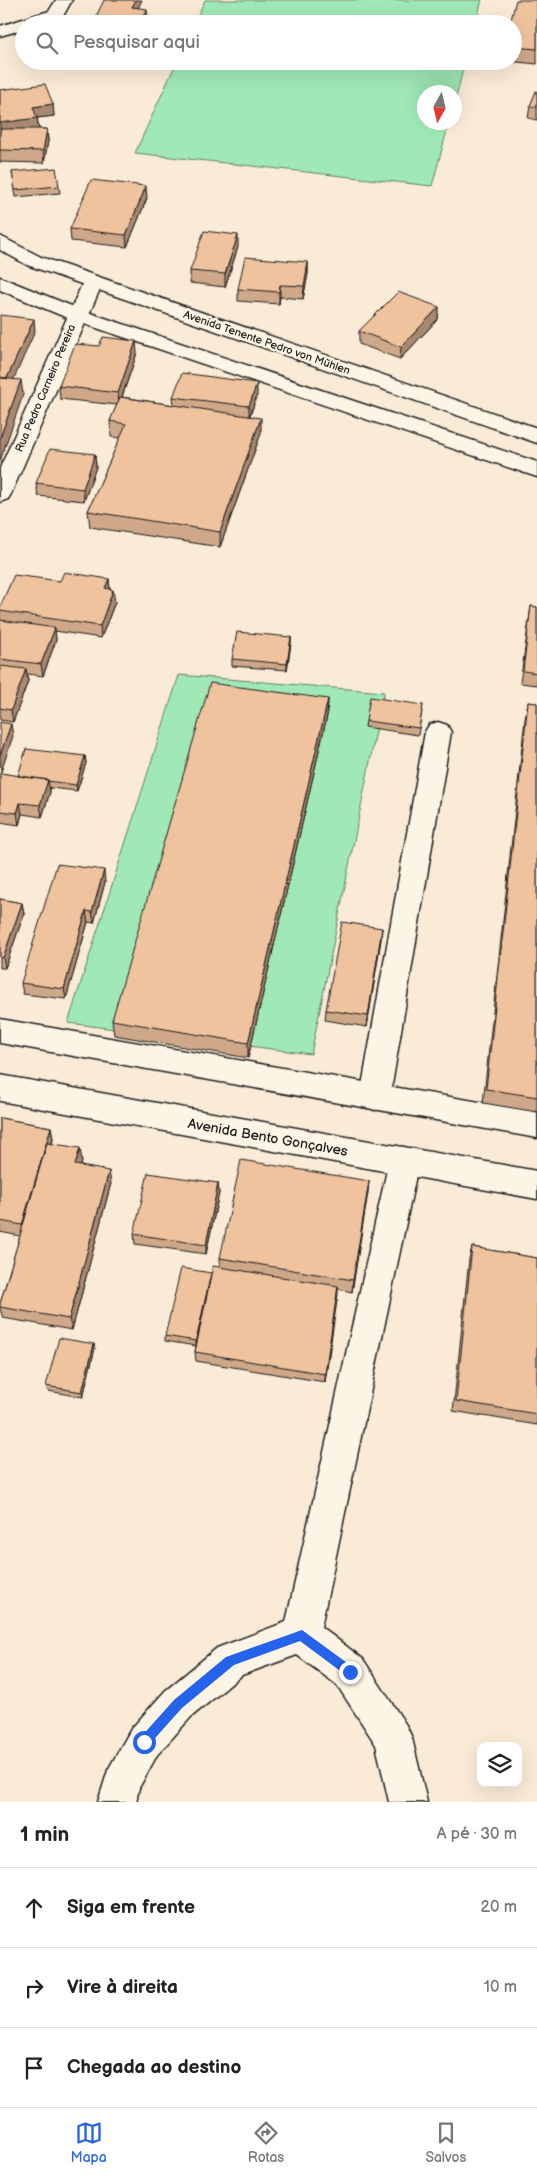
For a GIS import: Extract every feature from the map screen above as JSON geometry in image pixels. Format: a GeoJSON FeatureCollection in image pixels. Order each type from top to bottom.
{"type":"FeatureCollection","features":[{"type":"Feature","properties":{"kind":"main road"},"geometry":{"type":"LineString","coordinates":[[53,15],[56,14],[64,0]]}},
{"type":"Feature","properties":{"kind":"main road"},"geometry":{"type":"LineString","coordinates":[[0,31],[15,27]]}},
{"type":"Feature","properties":{"kind":"main road","name":"Avenida Tenente Pedro von Mühlen"},"geometry":{"type":"LineString","coordinates":[[0,242],[34,261],[537,436]]}},
{"type":"Feature","properties":{"kind":"main road","name":"Rua Pedro Carneiro Pereira"},"geometry":{"type":"LineString","coordinates":[[0,494],[76,315],[93,282]]}},
{"type":"Feature","properties":{"kind":"main road"},"geometry":{"type":"LineString","coordinates":[[0,283],[76,315],[537,470]]}},
{"type":"Feature","properties":{"kind":"main road"},"geometry":{"type":"LineString","coordinates":[[375,1097],[438,732]]}},
{"type":"Feature","properties":{"kind":"main road"},"geometry":{"type":"LineString","coordinates":[[0,1031],[537,1125]]}},
{"type":"Feature","properties":{"kind":"main road","name":"Avenida Bento Gonçalves"},"geometry":{"type":"LineString","coordinates":[[0,1088],[537,1185]]}},
{"type":"Feature","properties":{"kind":"main road"},"geometry":{"type":"LineString","coordinates":[[302,1635],[404,1161]]}},
{"type":"Feature","properties":{"kind":"main road"},"geometry":{"type":"LineString","coordinates":[[117,1802],[120,1783],[144,1742],[178,1704],[230,1661],[302,1635]]}},
{"type":"Feature","properties":{"kind":"main road"},"geometry":{"type":"LineString","coordinates":[[302,1635],[350,1672],[388,1730],[393,1738],[408,1802]]}},
{"type":"Feature","properties":{"kind":"green space"},"geometry":{"type":"Polygon","coordinates":[[[205,0],[482,0],[478,15],[198,15],[205,0]]]}},
{"type":"Feature","properties":{"kind":"green space"},"geometry":{"type":"Polygon","coordinates":[[[173,70],[463,70],[459,85],[417,85],[417,130],[447,130],[432,186],[135,153],[173,70]]]}},
{"type":"Feature","properties":{"kind":"green space"},"geometry":{"type":"Polygon","coordinates":[[[179,675],[384,692],[311,1054],[68,1023],[179,675]]]}},
{"type":"Feature","properties":{"kind":"building"},"geometry":{"type":"Polygon","coordinates":[[[104,0],[136,0],[132,7],[147,9],[145,15],[97,15],[104,0]]]}},
{"type":"Feature","properties":{"kind":"building"},"geometry":{"type":"Polygon","coordinates":[[[516,0],[537,0],[537,49],[522,48],[522,15],[512,15],[516,0]]]}},
{"type":"Feature","properties":{"kind":"building"},"geometry":{"type":"Polygon","coordinates":[[[45,84],[53,104],[33,107],[37,118],[0,123],[0,90],[45,84]]]}},
{"type":"Feature","properties":{"kind":"building"},"geometry":{"type":"Polygon","coordinates":[[[536,91],[537,107],[530,106],[536,91]]]}},
{"type":"Feature","properties":{"kind":"building"},"geometry":{"type":"Polygon","coordinates":[[[0,129],[47,129],[43,151],[0,150],[0,129]]]}},
{"type":"Feature","properties":{"kind":"building"},"geometry":{"type":"Polygon","coordinates":[[[56,168],[59,186],[15,190],[12,172],[56,168]]]}},
{"type":"Feature","properties":{"kind":"building"},"geometry":{"type":"Polygon","coordinates":[[[91,180],[146,186],[126,235],[70,229],[91,180]]]}},
{"type":"Feature","properties":{"kind":"building"},"geometry":{"type":"Polygon","coordinates":[[[204,231],[238,235],[225,274],[190,271],[204,231]]]}},
{"type":"Feature","properties":{"kind":"building"},"geometry":{"type":"Polygon","coordinates":[[[245,257],[308,262],[304,286],[280,285],[279,292],[238,289],[245,257]]]}},
{"type":"Feature","properties":{"kind":"building"},"geometry":{"type":"Polygon","coordinates":[[[398,292],[439,307],[401,347],[359,331],[398,292]]]}},
{"type":"Feature","properties":{"kind":"building"},"geometry":{"type":"Polygon","coordinates":[[[0,315],[34,319],[7,378],[0,377],[0,315]]]}},
{"type":"Feature","properties":{"kind":"building"},"geometry":{"type":"Polygon","coordinates":[[[103,337],[136,341],[118,393],[59,386],[75,344],[99,346],[103,337]]]}},
{"type":"Feature","properties":{"kind":"building"},"geometry":{"type":"Polygon","coordinates":[[[182,373],[257,383],[249,406],[173,397],[182,373]]]}},
{"type":"Feature","properties":{"kind":"building"},"geometry":{"type":"Polygon","coordinates":[[[0,378],[21,380],[0,438],[0,378]]]}},
{"type":"Feature","properties":{"kind":"building"},"geometry":{"type":"Polygon","coordinates":[[[120,397],[261,418],[220,532],[88,511],[126,424],[110,421],[120,397]]]}},
{"type":"Feature","properties":{"kind":"building"},"geometry":{"type":"Polygon","coordinates":[[[50,449],[95,454],[83,489],[36,483],[50,449]]]}},
{"type":"Feature","properties":{"kind":"building"},"geometry":{"type":"Polygon","coordinates":[[[64,572],[109,579],[105,588],[113,590],[100,626],[0,611],[14,575],[60,581],[64,572]]]}},
{"type":"Feature","properties":{"kind":"building"},"geometry":{"type":"Polygon","coordinates":[[[531,606],[537,607],[537,673],[523,671],[531,606]]]}},
{"type":"Feature","properties":{"kind":"building"},"geometry":{"type":"Polygon","coordinates":[[[0,620],[55,628],[41,664],[0,659],[0,620]]]}},
{"type":"Feature","properties":{"kind":"building"},"geometry":{"type":"Polygon","coordinates":[[[237,632],[291,637],[287,664],[232,659],[237,632]]]}},
{"type":"Feature","properties":{"kind":"building"},"geometry":{"type":"Polygon","coordinates":[[[0,666],[26,669],[11,710],[0,708],[0,666]]]}},
{"type":"Feature","properties":{"kind":"building"},"geometry":{"type":"Polygon","coordinates":[[[210,683],[328,699],[248,1043],[112,1020],[210,683]]]}},
{"type":"Feature","properties":{"kind":"building"},"geometry":{"type":"Polygon","coordinates":[[[370,697],[423,705],[419,728],[366,721],[370,697]]]}},
{"type":"Feature","properties":{"kind":"building"},"geometry":{"type":"Polygon","coordinates":[[[528,702],[537,703],[537,1097],[486,1089],[528,702]]]}},
{"type":"Feature","properties":{"kind":"building"},"geometry":{"type":"Polygon","coordinates":[[[0,722],[11,724],[0,755],[0,722]]]}},
{"type":"Feature","properties":{"kind":"building"},"geometry":{"type":"Polygon","coordinates":[[[26,749],[85,756],[76,785],[18,776],[26,749]]]}},
{"type":"Feature","properties":{"kind":"building"},"geometry":{"type":"Polygon","coordinates":[[[0,773],[48,780],[40,805],[20,803],[17,813],[0,811],[0,773]]]}},
{"type":"Feature","properties":{"kind":"building"},"geometry":{"type":"Polygon","coordinates":[[[57,864],[104,870],[92,912],[86,911],[64,989],[21,983],[57,864]]]}},
{"type":"Feature","properties":{"kind":"building"},"geometry":{"type":"Polygon","coordinates":[[[0,899],[22,903],[3,958],[0,957],[0,899]]]}},
{"type":"Feature","properties":{"kind":"building"},"geometry":{"type":"Polygon","coordinates":[[[342,922],[382,928],[368,1016],[326,1010],[342,922]]]}},
{"type":"Feature","properties":{"kind":"building"},"geometry":{"type":"Polygon","coordinates":[[[0,1118],[51,1127],[22,1225],[0,1221],[0,1118]]]}},
{"type":"Feature","properties":{"kind":"building"},"geometry":{"type":"Polygon","coordinates":[[[47,1143],[80,1148],[75,1165],[109,1171],[69,1319],[0,1307],[47,1143]]]}},
{"type":"Feature","properties":{"kind":"building"},"geometry":{"type":"Polygon","coordinates":[[[241,1160],[369,1181],[353,1280],[220,1258],[241,1160]]]}},
{"type":"Feature","properties":{"kind":"building"},"geometry":{"type":"Polygon","coordinates":[[[148,1173],[218,1183],[206,1245],[134,1234],[148,1173]]]}},
{"type":"Feature","properties":{"kind":"building"},"geometry":{"type":"Polygon","coordinates":[[[472,1247],[537,1258],[537,1414],[456,1401],[472,1247]]]}},
{"type":"Feature","properties":{"kind":"building"},"geometry":{"type":"Polygon","coordinates":[[[213,1266],[338,1286],[325,1374],[195,1352],[213,1266]]]}},
{"type":"Feature","properties":{"kind":"building"},"geometry":{"type":"Polygon","coordinates":[[[181,1268],[211,1273],[196,1341],[165,1336],[181,1268]]]}},
{"type":"Feature","properties":{"kind":"building"},"geometry":{"type":"Polygon","coordinates":[[[59,1338],[94,1344],[82,1392],[46,1386],[59,1338]]]}},
{"type":"Feature","properties":{"kind":"route"},"geometry":{"type":"LineString","coordinates":[[144,1742],[178,1704],[230,1661],[302,1635],[350,1672]]}}]}
